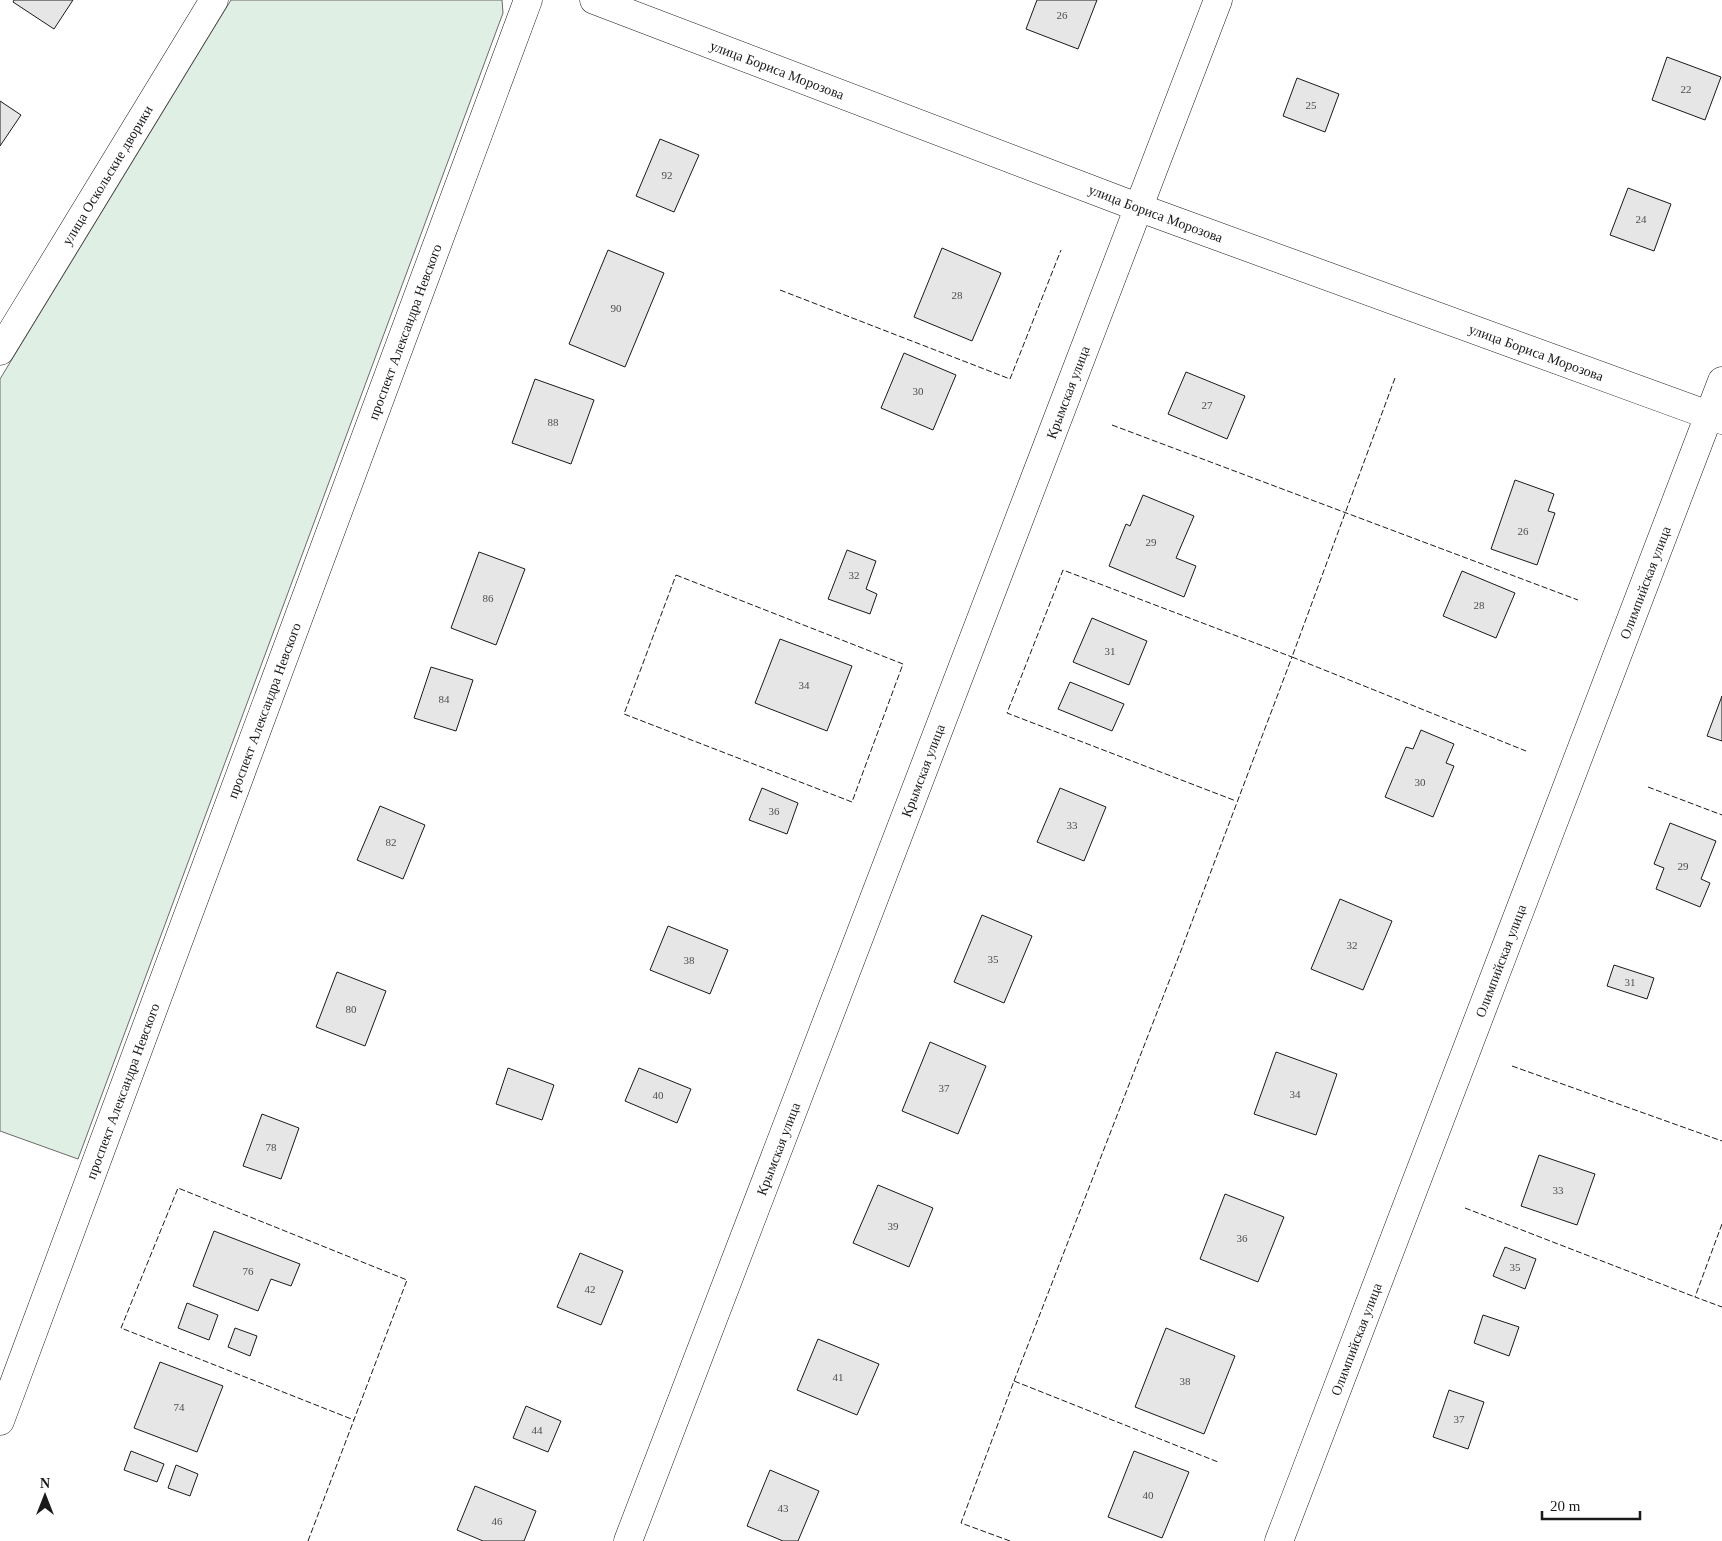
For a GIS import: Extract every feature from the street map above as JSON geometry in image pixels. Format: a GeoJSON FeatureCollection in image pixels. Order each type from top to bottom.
{"type":"FeatureCollection","features":[{"type":"Feature","properties":{"kind":"street","name":"улица Оскольские дворики"},"geometry":{"type":"LineString","coordinates":[[0,351],[214,0]]}},
{"type":"Feature","properties":{"kind":"street","name":"проспект Александра Невского"},"geometry":{"type":"LineString","coordinates":[[0,1421],[528,0]]}},
{"type":"Feature","properties":{"kind":"street","name":"улица Бориса Морозова"},"geometry":{"type":"LineString","coordinates":[[594,0],[1140,208],[1716,417]]}},
{"type":"Feature","properties":{"kind":"street","name":"Крымская улица"},"geometry":{"type":"LineString","coordinates":[[628,1541],[1140,208],[1218,0]]}},
{"type":"Feature","properties":{"kind":"street","name":"Олимпийская улица"},"geometry":{"type":"LineString","coordinates":[[1279,1541],[1716,417],[1722,381]]}},
{"type":"Feature","properties":{"kind":"green space"},"geometry":{"type":"Polygon","coordinates":[[[231,0],[502,0],[503,13],[78,1159],[0,1131],[0,379],[231,0]]]}},
{"type":"Feature","properties":{"kind":"building"},"geometry":{"type":"Polygon","coordinates":[[[14,0],[73,0],[54,29],[13,2],[14,0]]]}},
{"type":"Feature","properties":{"kind":"building"},"geometry":{"type":"Polygon","coordinates":[[[1037,0],[1097,0],[1078,49],[1026,29],[1037,0]]]}},
{"type":"Feature","properties":{"kind":"building"},"geometry":{"type":"Polygon","coordinates":[[[1667,57],[1721,77],[1705,120],[1652,100],[1667,57]]]}},
{"type":"Feature","properties":{"kind":"building"},"geometry":{"type":"Polygon","coordinates":[[[1297,78],[1339,94],[1325,132],[1283,116],[1297,78]]]}},
{"type":"Feature","properties":{"kind":"building"},"geometry":{"type":"Polygon","coordinates":[[[0,101],[21,115],[0,146],[0,101]]]}},
{"type":"Feature","properties":{"kind":"building"},"geometry":{"type":"Polygon","coordinates":[[[660,139],[699,155],[674,212],[636,196],[660,139]]]}},
{"type":"Feature","properties":{"kind":"building"},"geometry":{"type":"Polygon","coordinates":[[[1628,188],[1671,204],[1654,251],[1610,235],[1628,188]]]}},
{"type":"Feature","properties":{"kind":"building"},"geometry":{"type":"Polygon","coordinates":[[[942,248],[1001,273],[972,341],[914,317],[942,248]]]}},
{"type":"Feature","properties":{"kind":"building"},"geometry":{"type":"Polygon","coordinates":[[[608,250],[664,273],[625,367],[569,344],[608,250]]]}},
{"type":"Feature","properties":{"kind":"building"},"geometry":{"type":"Polygon","coordinates":[[[904,353],[956,375],[933,430],[881,408],[904,353]]]}},
{"type":"Feature","properties":{"kind":"building"},"geometry":{"type":"Polygon","coordinates":[[[1186,372],[1245,396],[1227,439],[1168,414],[1186,372]]]}},
{"type":"Feature","properties":{"kind":"building"},"geometry":{"type":"Polygon","coordinates":[[[535,379],[594,400],[571,464],[512,443],[535,379]]]}},
{"type":"Feature","properties":{"kind":"building"},"geometry":{"type":"Polygon","coordinates":[[[1515,480],[1554,494],[1548,511],[1555,513],[1537,565],[1491,549],[1515,480]]]}},
{"type":"Feature","properties":{"kind":"building"},"geometry":{"type":"Polygon","coordinates":[[[1143,495],[1194,516],[1176,558],[1196,566],[1184,597],[1109,566],[1126,524],[1130,526],[1143,495]]]}},
{"type":"Feature","properties":{"kind":"building"},"geometry":{"type":"Polygon","coordinates":[[[847,550],[876,561],[866,589],[877,594],[870,614],[828,599],[847,550]]]}},
{"type":"Feature","properties":{"kind":"building"},"geometry":{"type":"Polygon","coordinates":[[[479,552],[525,569],[496,645],[451,628],[479,552]]]}},
{"type":"Feature","properties":{"kind":"building"},"geometry":{"type":"Polygon","coordinates":[[[1462,571],[1515,593],[1496,638],[1443,616],[1462,571]]]}},
{"type":"Feature","properties":{"kind":"building"},"geometry":{"type":"Polygon","coordinates":[[[1092,618],[1147,641],[1129,685],[1073,662],[1092,618]]]}},
{"type":"Feature","properties":{"kind":"building"},"geometry":{"type":"Polygon","coordinates":[[[780,639],[852,666],[827,731],[755,703],[780,639]]]}},
{"type":"Feature","properties":{"kind":"building"},"geometry":{"type":"Polygon","coordinates":[[[431,667],[473,680],[456,731],[414,718],[431,667]]]}},
{"type":"Feature","properties":{"kind":"building"},"geometry":{"type":"Polygon","coordinates":[[[1070,682],[1124,704],[1112,731],[1058,709],[1070,682]]]}},
{"type":"Feature","properties":{"kind":"building"},"geometry":{"type":"Polygon","coordinates":[[[1722,696],[1722,741],[1707,736],[1722,696]]]}},
{"type":"Feature","properties":{"kind":"building"},"geometry":{"type":"Polygon","coordinates":[[[1421,730],[1454,744],[1446,763],[1454,766],[1433,817],[1385,797],[1406,747],[1413,749],[1421,730]]]}},
{"type":"Feature","properties":{"kind":"building"},"geometry":{"type":"Polygon","coordinates":[[[762,788],[798,803],[787,834],[749,820],[762,788]]]}},
{"type":"Feature","properties":{"kind":"building"},"geometry":{"type":"Polygon","coordinates":[[[1060,788],[1106,807],[1084,861],[1037,842],[1060,788]]]}},
{"type":"Feature","properties":{"kind":"building"},"geometry":{"type":"Polygon","coordinates":[[[380,806],[425,825],[403,879],[357,860],[380,806]]]}},
{"type":"Feature","properties":{"kind":"building"},"geometry":{"type":"Polygon","coordinates":[[[1670,823],[1716,841],[1701,879],[1710,883],[1700,907],[1656,889],[1664,868],[1654,864],[1670,823]]]}},
{"type":"Feature","properties":{"kind":"building"},"geometry":{"type":"Polygon","coordinates":[[[1340,899],[1392,921],[1363,990],[1311,969],[1340,899]]]}},
{"type":"Feature","properties":{"kind":"building"},"geometry":{"type":"Polygon","coordinates":[[[982,915],[1032,936],[1004,1003],[954,982],[982,915]]]}},
{"type":"Feature","properties":{"kind":"building"},"geometry":{"type":"Polygon","coordinates":[[[668,926],[728,950],[710,994],[650,970],[668,926]]]}},
{"type":"Feature","properties":{"kind":"building"},"geometry":{"type":"Polygon","coordinates":[[[1614,965],[1654,978],[1647,999],[1607,986],[1614,965]]]}},
{"type":"Feature","properties":{"kind":"building"},"geometry":{"type":"Polygon","coordinates":[[[337,972],[386,991],[365,1046],[316,1027],[337,972]]]}},
{"type":"Feature","properties":{"kind":"building"},"geometry":{"type":"Polygon","coordinates":[[[930,1042],[986,1066],[958,1134],[902,1111],[930,1042]]]}},
{"type":"Feature","properties":{"kind":"building"},"geometry":{"type":"Polygon","coordinates":[[[1276,1052],[1337,1074],[1316,1135],[1254,1114],[1276,1052]]]}},
{"type":"Feature","properties":{"kind":"building"},"geometry":{"type":"Polygon","coordinates":[[[508,1068],[554,1085],[542,1120],[496,1104],[508,1068]]]}},
{"type":"Feature","properties":{"kind":"building"},"geometry":{"type":"Polygon","coordinates":[[[639,1068],[691,1089],[677,1123],[625,1101],[639,1068]]]}},
{"type":"Feature","properties":{"kind":"building"},"geometry":{"type":"Polygon","coordinates":[[[262,1114],[299,1128],[281,1179],[243,1166],[262,1114]]]}},
{"type":"Feature","properties":{"kind":"building"},"geometry":{"type":"Polygon","coordinates":[[[1539,1155],[1595,1174],[1577,1225],[1521,1206],[1539,1155]]]}},
{"type":"Feature","properties":{"kind":"building"},"geometry":{"type":"Polygon","coordinates":[[[878,1185],[933,1208],[909,1267],[853,1243],[878,1185]]]}},
{"type":"Feature","properties":{"kind":"building"},"geometry":{"type":"Polygon","coordinates":[[[1225,1194],[1284,1217],[1258,1282],[1200,1259],[1225,1194]]]}},
{"type":"Feature","properties":{"kind":"building"},"geometry":{"type":"Polygon","coordinates":[[[214,1231],[300,1264],[291,1286],[271,1279],[258,1311],[193,1286],[214,1231]]]}},
{"type":"Feature","properties":{"kind":"building"},"geometry":{"type":"Polygon","coordinates":[[[1505,1247],[1536,1259],[1525,1289],[1493,1276],[1505,1247]]]}},
{"type":"Feature","properties":{"kind":"building"},"geometry":{"type":"Polygon","coordinates":[[[580,1253],[623,1271],[601,1325],[557,1307],[580,1253]]]}},
{"type":"Feature","properties":{"kind":"building"},"geometry":{"type":"Polygon","coordinates":[[[187,1303],[218,1315],[209,1340],[178,1328],[187,1303]]]}},
{"type":"Feature","properties":{"kind":"building"},"geometry":{"type":"Polygon","coordinates":[[[1483,1315],[1519,1327],[1509,1356],[1474,1343],[1483,1315]]]}},
{"type":"Feature","properties":{"kind":"building"},"geometry":{"type":"Polygon","coordinates":[[[235,1328],[257,1336],[250,1356],[228,1347],[235,1328]]]}},
{"type":"Feature","properties":{"kind":"building"},"geometry":{"type":"Polygon","coordinates":[[[1166,1328],[1235,1356],[1204,1434],[1135,1407],[1166,1328]]]}},
{"type":"Feature","properties":{"kind":"building"},"geometry":{"type":"Polygon","coordinates":[[[818,1339],[879,1364],[857,1415],[797,1390],[818,1339]]]}},
{"type":"Feature","properties":{"kind":"building"},"geometry":{"type":"Polygon","coordinates":[[[160,1362],[223,1386],[197,1452],[134,1428],[160,1362]]]}},
{"type":"Feature","properties":{"kind":"building"},"geometry":{"type":"Polygon","coordinates":[[[1449,1390],[1484,1402],[1468,1449],[1433,1437],[1449,1390]]]}},
{"type":"Feature","properties":{"kind":"building"},"geometry":{"type":"Polygon","coordinates":[[[526,1406],[561,1421],[548,1452],[513,1438],[526,1406]]]}},
{"type":"Feature","properties":{"kind":"building"},"geometry":{"type":"Polygon","coordinates":[[[131,1451],[164,1464],[157,1482],[124,1470],[131,1451]]]}},
{"type":"Feature","properties":{"kind":"building"},"geometry":{"type":"Polygon","coordinates":[[[1134,1451],[1189,1472],[1162,1538],[1108,1517],[1134,1451]]]}},
{"type":"Feature","properties":{"kind":"building"},"geometry":{"type":"Polygon","coordinates":[[[176,1465],[198,1474],[190,1496],[168,1488],[176,1465]]]}},
{"type":"Feature","properties":{"kind":"building"},"geometry":{"type":"Polygon","coordinates":[[[770,1470],[819,1491],[798,1541],[783,1541],[747,1526],[770,1470]]]}},
{"type":"Feature","properties":{"kind":"building"},"geometry":{"type":"Polygon","coordinates":[[[475,1486],[536,1511],[524,1541],[483,1541],[457,1530],[475,1486]]]}},
{"type":"Feature","properties":{"kind":"fence"},"geometry":{"type":"LineString","coordinates":[[780,290],[1010,379],[1061,250]]}},
{"type":"Feature","properties":{"kind":"fence"},"geometry":{"type":"LineString","coordinates":[[1395,378],[1292,657],[1526,751]]}},
{"type":"Feature","properties":{"kind":"fence"},"geometry":{"type":"LineString","coordinates":[[1112,425],[1578,600]]}},
{"type":"Feature","properties":{"kind":"fence"},"geometry":{"type":"LineString","coordinates":[[1014,1381],[1182,948],[1292,657],[1063,570],[1007,713],[1236,801]]}},
{"type":"Feature","properties":{"kind":"fence"},"geometry":{"type":"LineString","coordinates":[[676,575],[903,664],[852,802],[624,714],[676,575]]}},
{"type":"Feature","properties":{"kind":"fence"},"geometry":{"type":"LineString","coordinates":[[1648,787],[1722,815]]}},
{"type":"Feature","properties":{"kind":"fence"},"geometry":{"type":"LineString","coordinates":[[1512,1066],[1722,1141]]}},
{"type":"Feature","properties":{"kind":"fence"},"geometry":{"type":"LineString","coordinates":[[308,1541],[407,1280],[178,1188],[121,1328],[354,1420]]}},
{"type":"Feature","properties":{"kind":"fence"},"geometry":{"type":"LineString","coordinates":[[1465,1208],[1695,1297]]}},
{"type":"Feature","properties":{"kind":"fence"},"geometry":{"type":"LineString","coordinates":[[1722,1224],[1695,1297],[1722,1307]]}},
{"type":"Feature","properties":{"kind":"fence"},"geometry":{"type":"LineString","coordinates":[[1010,1541],[961,1523],[1014,1381],[1218,1462]]}}]}
